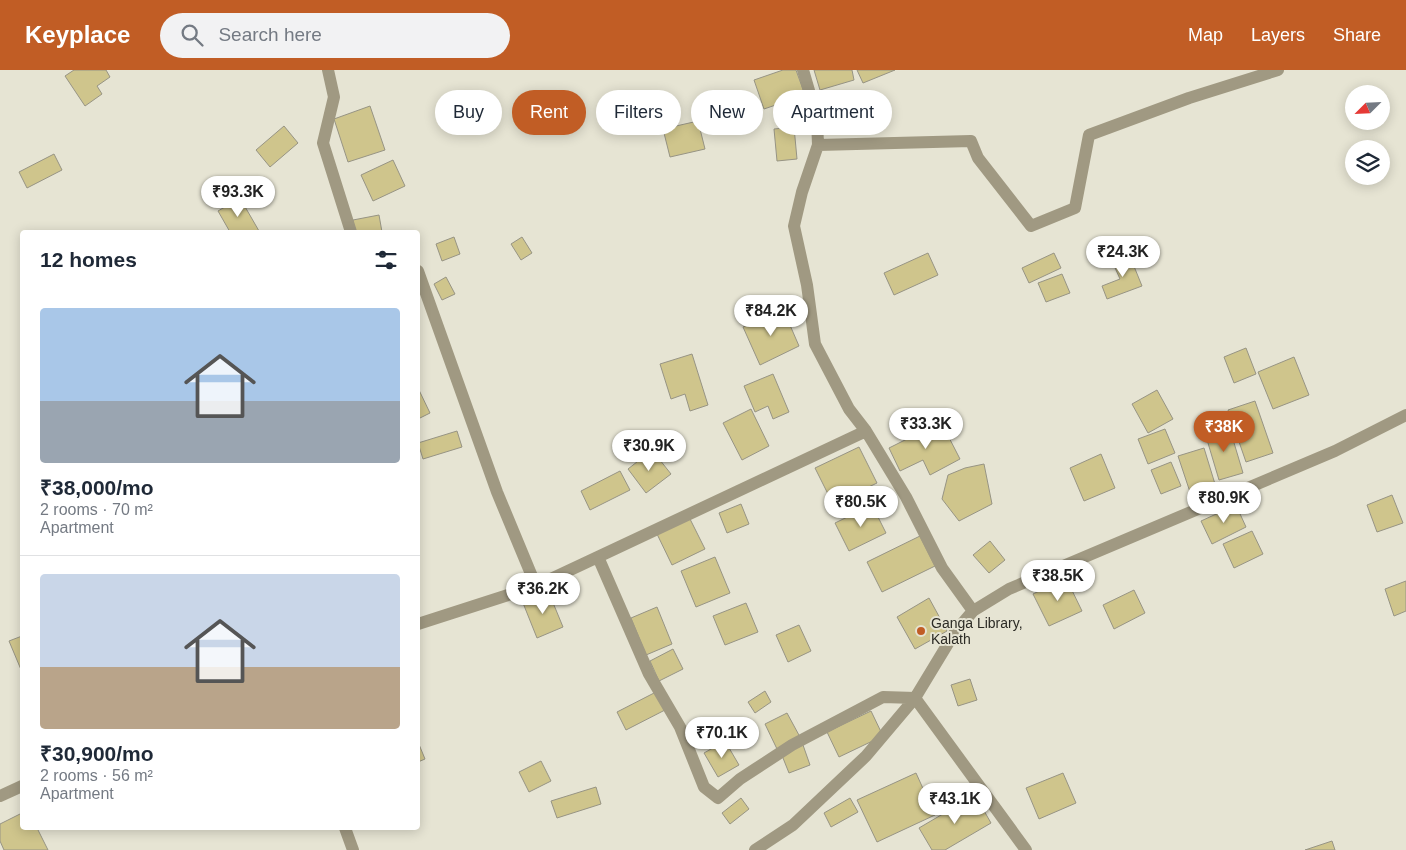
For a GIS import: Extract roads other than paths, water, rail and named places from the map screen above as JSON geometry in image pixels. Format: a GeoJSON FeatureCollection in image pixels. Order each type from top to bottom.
{"type":"FeatureCollection","features":[{"type":"Feature","properties":{"kind":"street"},"geometry":{"type":"LineString","coordinates":[[328,70],[334,97],[323,143],[350,230]]}},
{"type":"Feature","properties":{"kind":"street"},"geometry":{"type":"LineString","coordinates":[[803,70],[817,118],[818,145],[802,192],[794,226],[807,285],[815,344],[850,409],[866,431],[906,497],[942,568],[973,611]]}},
{"type":"Feature","properties":{"kind":"street"},"geometry":{"type":"LineString","coordinates":[[818,145],[971,141],[978,158],[1031,226],[1074,208],[1089,135],[1189,98],[1278,70]]}},
{"type":"Feature","properties":{"kind":"street"},"geometry":{"type":"LineString","coordinates":[[420,277],[497,492],[536,586]]}},
{"type":"Feature","properties":{"kind":"street"},"geometry":{"type":"LineString","coordinates":[[755,850],[794,826],[866,756],[916,698],[955,632],[973,611],[1008,589],[1335,451],[1406,415]]}},
{"type":"Feature","properties":{"kind":"street"},"geometry":{"type":"LineString","coordinates":[[420,623],[536,586],[866,431]]}},
{"type":"Feature","properties":{"kind":"street"},"geometry":{"type":"LineString","coordinates":[[598,557],[649,674],[680,727],[704,787],[718,798],[740,779],[792,745],[883,697],[916,698]]}},
{"type":"Feature","properties":{"kind":"street"},"geometry":{"type":"LineString","coordinates":[[916,698],[1026,850]]}},
{"type":"Feature","properties":{"kind":"street"},"geometry":{"type":"LineString","coordinates":[[0,796],[20,787]]}},
{"type":"Feature","properties":{"kind":"street"},"geometry":{"type":"LineString","coordinates":[[346,830],[353,850]]}},
{"type":"Feature","properties":{"kind":"place","name":"Ganga Library, Kalath"},"geometry":{"type":"Point","coordinates":[921,631]}}]}
